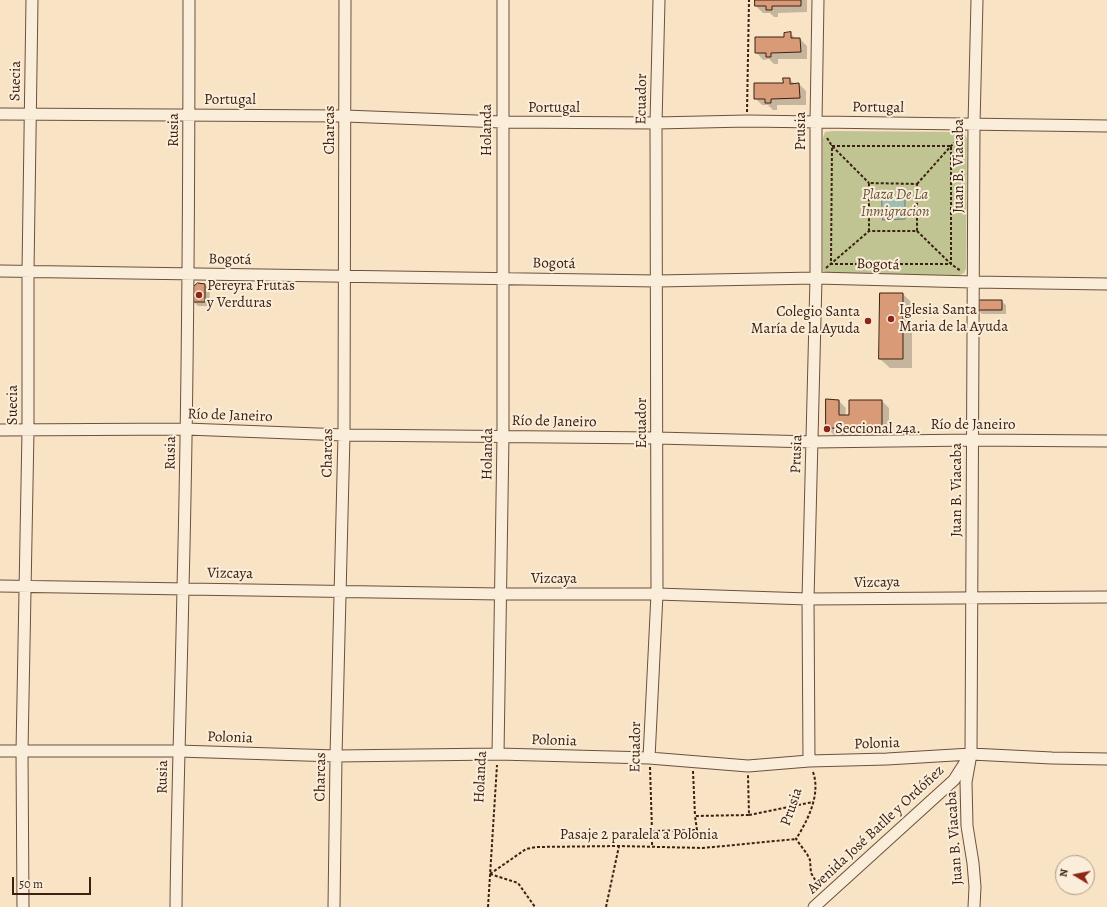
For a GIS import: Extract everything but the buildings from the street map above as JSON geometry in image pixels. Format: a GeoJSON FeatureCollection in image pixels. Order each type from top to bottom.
{"type":"FeatureCollection","features":[{"type":"Feature","properties":{"kind":"street","name":"Suecia"},"geometry":{"type":"LineString","coordinates":[[23,907],[22,751],[28,431],[28,271],[32,0]]}},
{"type":"Feature","properties":{"kind":"street","name":"Rusia"},"geometry":{"type":"LineString","coordinates":[[176,907],[178,751],[184,588],[188,274],[189,0]]}},
{"type":"Feature","properties":{"kind":"street","name":"Charcas"},"geometry":{"type":"LineString","coordinates":[[334,907],[339,592],[344,435],[345,0]]}},
{"type":"Feature","properties":{"kind":"street","name":"Holanda"},"geometry":{"type":"LineString","coordinates":[[498,754],[503,436],[503,0]]}},
{"type":"Feature","properties":{"kind":"street","name":"Ecuador"},"geometry":{"type":"LineString","coordinates":[[649,758],[657,594],[656,123],[659,0]]}},
{"type":"Feature","properties":{"kind":"street","name":"Prusia"},"geometry":{"type":"LineString","coordinates":[[810,761],[808,599],[816,278],[818,0]]}},
{"type":"Feature","properties":{"kind":"street","name":"Juan B. Viacaba"},"geometry":{"type":"LineString","coordinates":[[974,907],[975,887],[967,826],[966,782],[971,754],[974,125],[977,0]]}},
{"type":"Feature","properties":{"kind":"street","name":"Portugal"},"geometry":{"type":"LineString","coordinates":[[0,114],[345,116],[502,122],[656,123],[747,121],[1107,126]]}},
{"type":"Feature","properties":{"kind":"street","name":"Bogotá"},"geometry":{"type":"LineString","coordinates":[[0,271],[657,281],[816,278],[1107,284]]}},
{"type":"Feature","properties":{"kind":"street","name":"Río de Janeiro"},"geometry":{"type":"LineString","coordinates":[[0,430],[186,430],[344,435],[657,438],[813,442],[972,440],[1107,441]]}},
{"type":"Feature","properties":{"kind":"street","name":"Vizcaya"},"geometry":{"type":"LineString","coordinates":[[0,586],[500,594],[657,594],[808,599],[1107,597]]}},
{"type":"Feature","properties":{"kind":"street","name":"Polonia"},"geometry":{"type":"LineString","coordinates":[[0,751],[178,751],[336,756],[498,754],[649,758],[748,766],[810,761],[887,759],[971,754],[1107,759]]}},
{"type":"Feature","properties":{"kind":"street","name":"Avenida José Batlle y Ordóñez"},"geometry":{"type":"LineString","coordinates":[[814,907],[954,780],[971,754]]}},
{"type":"Feature","properties":{"kind":"path"},"geometry":{"type":"LineString","coordinates":[[747,121],[749,0]]}},
{"type":"Feature","properties":{"kind":"path"},"geometry":{"type":"LineString","coordinates":[[917,231],[917,184],[951,146],[964,134]]}},
{"type":"Feature","properties":{"kind":"path"},"geometry":{"type":"LineString","coordinates":[[832,146],[951,146]]}},
{"type":"Feature","properties":{"kind":"path"},"geometry":{"type":"LineString","coordinates":[[832,146],[869,184],[869,231]]}},
{"type":"Feature","properties":{"kind":"path"},"geometry":{"type":"LineString","coordinates":[[831,264],[832,146]]}},
{"type":"Feature","properties":{"kind":"path"},"geometry":{"type":"LineString","coordinates":[[951,146],[951,264]]}},
{"type":"Feature","properties":{"kind":"path"},"geometry":{"type":"LineString","coordinates":[[869,184],[917,184]]}},
{"type":"Feature","properties":{"kind":"path"},"geometry":{"type":"LineString","coordinates":[[831,264],[869,231],[917,231],[951,264],[962,272]]}},
{"type":"Feature","properties":{"kind":"path"},"geometry":{"type":"LineString","coordinates":[[831,264],[951,264]]}},
{"type":"Feature","properties":{"kind":"path","name":"Holanda"},"geometry":{"type":"LineString","coordinates":[[488,907],[498,754]]}},
{"type":"Feature","properties":{"kind":"path","name":"Ecuador"},"geometry":{"type":"LineString","coordinates":[[649,758],[652,846]]}},
{"type":"Feature","properties":{"kind":"path","name":"Prusia"},"geometry":{"type":"LineString","coordinates":[[810,761],[816,780],[813,802],[806,822],[796,839],[810,860],[812,873],[824,897]]}},
{"type":"Feature","properties":{"kind":"path"},"geometry":{"type":"LineString","coordinates":[[652,832],[697,830],[693,762]]}},
{"type":"Feature","properties":{"kind":"path"},"geometry":{"type":"LineString","coordinates":[[748,766],[749,815]]}},
{"type":"Feature","properties":{"kind":"path"},"geometry":{"type":"LineString","coordinates":[[696,816],[749,815],[813,802]]}},
{"type":"Feature","properties":{"kind":"path","name":"Pasaje 2 paralela a Polonia"},"geometry":{"type":"LineString","coordinates":[[490,874],[526,850],[536,847],[652,846],[703,848],[796,839]]}},
{"type":"Feature","properties":{"kind":"path"},"geometry":{"type":"LineString","coordinates":[[606,907],[619,846]]}},
{"type":"Feature","properties":{"kind":"path"},"geometry":{"type":"LineString","coordinates":[[490,874],[518,883],[535,907]]}},
{"type":"Feature","properties":{"kind":"green space","name":"Plaza De La Inmigracion"},"geometry":{"type":"Polygon","coordinates":[[[825,132],[960,132],[965,134],[967,139],[966,268],[964,273],[958,276],[826,273],[823,270],[823,138],[825,132]]]}},
{"type":"Feature","properties":{"kind":"water"},"geometry":{"type":"Polygon","coordinates":[[[882,198],[905,198],[905,219],[883,220],[882,198]]]}},
{"type":"Feature","properties":{"kind":"place","name":"Pereyra Frutas y Verduras"},"geometry":{"type":"Point","coordinates":[199,295]}},
{"type":"Feature","properties":{"kind":"place","name":"Iglesia Santa Maria de la Ayuda"},"geometry":{"type":"Point","coordinates":[891,319]}},
{"type":"Feature","properties":{"kind":"place","name":"Colegio Santa María de la Ayuda"},"geometry":{"type":"Point","coordinates":[868,321]}},
{"type":"Feature","properties":{"kind":"place","name":"Seccional 24a."},"geometry":{"type":"Point","coordinates":[827,429]}}]}
